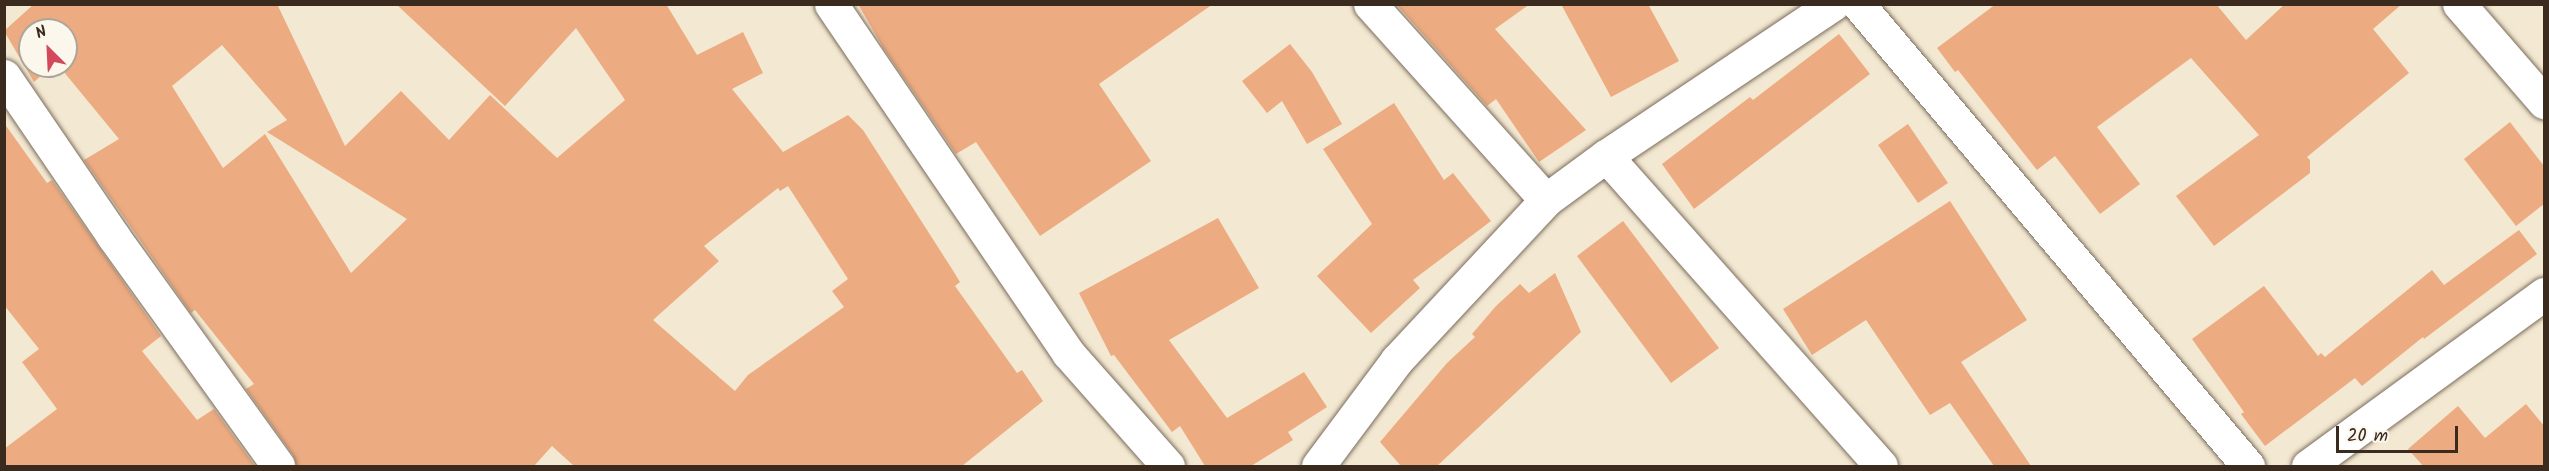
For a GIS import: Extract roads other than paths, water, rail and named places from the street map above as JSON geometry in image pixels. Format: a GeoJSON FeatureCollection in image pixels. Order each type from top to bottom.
{"type":"FeatureCollection","features":[{"type":"Feature","properties":{"kind":"street"},"geometry":{"type":"LineString","coordinates":[[831,4],[1068,352],[1168,466]]}},
{"type":"Feature","properties":{"kind":"street"},"geometry":{"type":"LineString","coordinates":[[1370,4],[1546,200]]}},
{"type":"Feature","properties":{"kind":"street"},"geometry":{"type":"LineString","coordinates":[[1318,466],[1397,360],[1546,200],[1606,156],[1833,4]]}},
{"type":"Feature","properties":{"kind":"street"},"geometry":{"type":"LineString","coordinates":[[1858,4],[2248,466]]}},
{"type":"Feature","properties":{"kind":"street"},"geometry":{"type":"LineString","coordinates":[[2459,4],[2544,102]]}},
{"type":"Feature","properties":{"kind":"street"},"geometry":{"type":"LineString","coordinates":[[4,76],[113,236],[278,466]]}},
{"type":"Feature","properties":{"kind":"street"},"geometry":{"type":"LineString","coordinates":[[1606,156],[1881,466]]}},
{"type":"Feature","properties":{"kind":"street"},"geometry":{"type":"LineString","coordinates":[[2308,466],[2544,294]]}}]}
